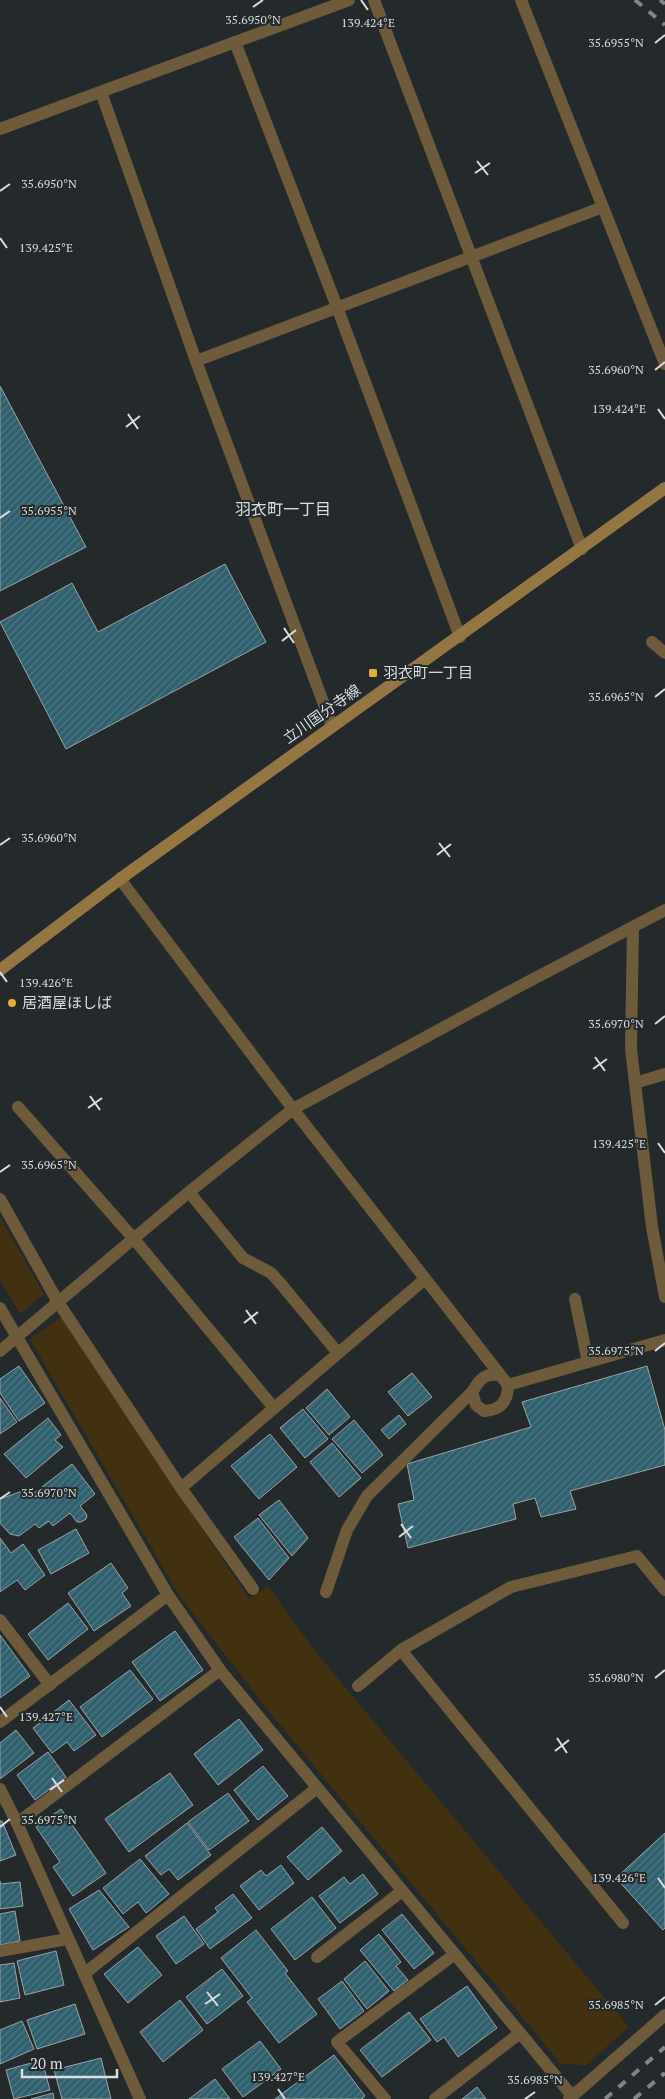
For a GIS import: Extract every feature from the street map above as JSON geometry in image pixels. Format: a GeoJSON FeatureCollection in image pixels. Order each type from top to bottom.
{"type":"FeatureCollection","features":[{"type":"Feature","properties":{"kind":"main road","name":"立川国分寺線"},"geometry":{"type":"LineString","coordinates":[[0,970],[120,879],[665,488]]}},
{"type":"Feature","properties":{"kind":"street"},"geometry":{"type":"LineString","coordinates":[[0,129],[349,0]]}},
{"type":"Feature","properties":{"kind":"street"},"geometry":{"type":"LineString","coordinates":[[374,0],[582,549]]}},
{"type":"Feature","properties":{"kind":"street"},"geometry":{"type":"LineString","coordinates":[[521,0],[665,364]]}},
{"type":"Feature","properties":{"kind":"street"},"geometry":{"type":"LineString","coordinates":[[235,42],[460,636]]}},
{"type":"Feature","properties":{"kind":"street"},"geometry":{"type":"LineString","coordinates":[[101,92],[196,361],[332,726]]}},
{"type":"Feature","properties":{"kind":"street"},"geometry":{"type":"LineString","coordinates":[[196,361],[603,207]]}},
{"type":"Feature","properties":{"kind":"street"},"geometry":{"type":"LineString","coordinates":[[652,642],[665,653]]}},
{"type":"Feature","properties":{"kind":"street"},"geometry":{"type":"LineString","coordinates":[[120,879],[293,1109],[508,1385],[508,1393],[504,1402],[495,1411],[484,1411],[476,1405],[472,1392]]}},
{"type":"Feature","properties":{"kind":"street"},"geometry":{"type":"LineString","coordinates":[[0,1351],[189,1192],[293,1109],[665,910]]}},
{"type":"Feature","properties":{"kind":"street"},"geometry":{"type":"LineString","coordinates":[[633,927],[631,1049],[652,1228],[663,1276],[665,1297]]}},
{"type":"Feature","properties":{"kind":"street"},"geometry":{"type":"LineString","coordinates":[[635,1083],[665,1074]]}},
{"type":"Feature","properties":{"kind":"street"},"geometry":{"type":"LineString","coordinates":[[18,1107],[134,1240],[274,1408]]}},
{"type":"Feature","properties":{"kind":"street"},"geometry":{"type":"LineString","coordinates":[[189,1192],[243,1258],[270,1274],[281,1284],[338,1353]]}},
{"type":"Feature","properties":{"kind":"street"},"geometry":{"type":"LineString","coordinates":[[0,1199],[58,1302],[182,1488],[253,1589]]}},
{"type":"Feature","properties":{"kind":"street"},"geometry":{"type":"LineString","coordinates":[[182,1488],[425,1279]]}},
{"type":"Feature","properties":{"kind":"street"},"geometry":{"type":"LineString","coordinates":[[575,1299],[588,1362]]}},
{"type":"Feature","properties":{"kind":"street"},"geometry":{"type":"LineString","coordinates":[[0,1308],[168,1595],[220,1670],[520,2032],[571,2098],[665,2015]]}},
{"type":"Feature","properties":{"kind":"street"},"geometry":{"type":"LineString","coordinates":[[508,1385],[665,1340]]}},
{"type":"Feature","properties":{"kind":"street"},"geometry":{"type":"LineString","coordinates":[[326,1592],[347,1530],[367,1496],[472,1392],[480,1378],[488,1374],[499,1375]]}},
{"type":"Feature","properties":{"kind":"street"},"geometry":{"type":"LineString","coordinates":[[358,1686],[401,1650],[511,1588],[637,1556],[665,1590]]}},
{"type":"Feature","properties":{"kind":"street"},"geometry":{"type":"LineString","coordinates":[[0,1722],[168,1595]]}},
{"type":"Feature","properties":{"kind":"street"},"geometry":{"type":"LineString","coordinates":[[0,1620],[50,1685]]}},
{"type":"Feature","properties":{"kind":"street"},"geometry":{"type":"LineString","coordinates":[[401,1650],[624,1923]]}},
{"type":"Feature","properties":{"kind":"street"},"geometry":{"type":"LineString","coordinates":[[17,1823],[220,1670]]}},
{"type":"Feature","properties":{"kind":"street"},"geometry":{"type":"LineString","coordinates":[[84,1974],[317,1788]]}},
{"type":"Feature","properties":{"kind":"street"},"geometry":{"type":"LineString","coordinates":[[0,1789],[140,2099]]}},
{"type":"Feature","properties":{"kind":"street"},"geometry":{"type":"LineString","coordinates":[[317,1957],[402,1891]]}},
{"type":"Feature","properties":{"kind":"street"},"geometry":{"type":"LineString","coordinates":[[0,1951],[68,1939]]}},
{"type":"Feature","properties":{"kind":"street"},"geometry":{"type":"LineString","coordinates":[[384,2099],[337,2042],[454,1954]]}},
{"type":"Feature","properties":{"kind":"street"},"geometry":{"type":"LineString","coordinates":[[435,2099],[520,2032]]}},
{"type":"Feature","properties":{"kind":"shaded area"},"geometry":{"type":"Polygon","coordinates":[[[0,1217],[44,1294],[20,1314],[0,1280],[0,1217]]]}},
{"type":"Feature","properties":{"kind":"shaded area"},"geometry":{"type":"Polygon","coordinates":[[[61,1317],[249,1599],[268,1586],[314,1650],[629,2027],[586,2065],[561,2064],[267,1709],[181,1598],[30,1339],[61,1317]]]}},
{"type":"Feature","properties":{"kind":"building"},"geometry":{"type":"Polygon","coordinates":[[[0,386],[86,547],[0,591],[0,386]]]}},
{"type":"Feature","properties":{"kind":"building"},"geometry":{"type":"Polygon","coordinates":[[[225,564],[266,642],[66,749],[0,622],[72,583],[98,632],[225,564]]]}},
{"type":"Feature","properties":{"kind":"building"},"geometry":{"type":"Polygon","coordinates":[[[19,1366],[45,1403],[19,1421],[0,1393],[0,1379],[19,1366]]]}},
{"type":"Feature","properties":{"kind":"building"},"geometry":{"type":"Polygon","coordinates":[[[647,1366],[665,1430],[665,1465],[570,1491],[576,1509],[541,1517],[535,1498],[513,1504],[516,1519],[408,1548],[398,1504],[414,1500],[407,1464],[531,1427],[522,1402],[647,1366]]]}},
{"type":"Feature","properties":{"kind":"building"},"geometry":{"type":"Polygon","coordinates":[[[412,1373],[432,1397],[408,1416],[388,1392],[412,1373]]]}},
{"type":"Feature","properties":{"kind":"building"},"geometry":{"type":"Polygon","coordinates":[[[327,1389],[350,1417],[329,1435],[306,1408],[327,1389]]]}},
{"type":"Feature","properties":{"kind":"building"},"geometry":{"type":"Polygon","coordinates":[[[0,1398],[17,1422],[0,1434],[0,1398]]]}},
{"type":"Feature","properties":{"kind":"building"},"geometry":{"type":"Polygon","coordinates":[[[303,1409],[328,1439],[305,1458],[280,1428],[303,1409]]]}},
{"type":"Feature","properties":{"kind":"building"},"geometry":{"type":"Polygon","coordinates":[[[399,1415],[406,1424],[389,1439],[381,1430],[399,1415]]]}},
{"type":"Feature","properties":{"kind":"building"},"geometry":{"type":"Polygon","coordinates":[[[48,1418],[61,1435],[55,1440],[63,1447],[26,1478],[4,1454],[48,1418]]]}},
{"type":"Feature","properties":{"kind":"building"},"geometry":{"type":"Polygon","coordinates":[[[354,1420],[383,1455],[362,1473],[332,1439],[354,1420]]]}},
{"type":"Feature","properties":{"kind":"building"},"geometry":{"type":"Polygon","coordinates":[[[270,1434],[297,1467],[259,1499],[231,1466],[270,1434]]]}},
{"type":"Feature","properties":{"kind":"building"},"geometry":{"type":"Polygon","coordinates":[[[332,1443],[361,1478],[339,1497],[310,1462],[332,1443]]]}},
{"type":"Feature","properties":{"kind":"building"},"geometry":{"type":"Polygon","coordinates":[[[72,1464],[95,1494],[80,1506],[87,1515],[86,1519],[77,1522],[70,1513],[53,1526],[49,1521],[39,1528],[35,1524],[19,1536],[10,1534],[0,1523],[0,1499],[25,1490],[30,1496],[72,1464]]]}},
{"type":"Feature","properties":{"kind":"building"},"geometry":{"type":"Polygon","coordinates":[[[279,1500],[308,1538],[292,1556],[259,1515],[279,1500]]]}},
{"type":"Feature","properties":{"kind":"building"},"geometry":{"type":"Polygon","coordinates":[[[258,1518],[289,1558],[269,1580],[234,1537],[258,1518]]]}},
{"type":"Feature","properties":{"kind":"building"},"geometry":{"type":"Polygon","coordinates":[[[76,1529],[89,1553],[51,1574],[38,1550],[76,1529]]]}},
{"type":"Feature","properties":{"kind":"building"},"geometry":{"type":"Polygon","coordinates":[[[0,1538],[11,1553],[23,1544],[45,1575],[25,1590],[17,1580],[0,1592],[0,1538]]]}},
{"type":"Feature","properties":{"kind":"building"},"geometry":{"type":"Polygon","coordinates":[[[111,1563],[128,1588],[122,1593],[131,1606],[94,1631],[68,1593],[111,1563]]]}},
{"type":"Feature","properties":{"kind":"building"},"geometry":{"type":"Polygon","coordinates":[[[68,1603],[88,1629],[48,1660],[28,1634],[68,1603]]]}},
{"type":"Feature","properties":{"kind":"building"},"geometry":{"type":"Polygon","coordinates":[[[175,1631],[203,1670],[160,1701],[132,1662],[175,1631]]]}},
{"type":"Feature","properties":{"kind":"building"},"geometry":{"type":"Polygon","coordinates":[[[0,1635],[30,1676],[0,1698],[0,1635]]]}},
{"type":"Feature","properties":{"kind":"building"},"geometry":{"type":"Polygon","coordinates":[[[130,1670],[153,1699],[102,1737],[80,1707],[130,1670]]]}},
{"type":"Feature","properties":{"kind":"building"},"geometry":{"type":"Polygon","coordinates":[[[69,1700],[96,1735],[74,1751],[67,1742],[52,1753],[33,1728],[69,1700]]]}},
{"type":"Feature","properties":{"kind":"building"},"geometry":{"type":"Polygon","coordinates":[[[239,1719],[263,1750],[218,1785],[194,1754],[239,1719]]]}},
{"type":"Feature","properties":{"kind":"building"},"geometry":{"type":"Polygon","coordinates":[[[16,1730],[34,1753],[0,1779],[0,1743],[16,1730]]]}},
{"type":"Feature","properties":{"kind":"building"},"geometry":{"type":"Polygon","coordinates":[[[48,1752],[66,1777],[35,1800],[17,1775],[48,1752]]]}},
{"type":"Feature","properties":{"kind":"building"},"geometry":{"type":"Polygon","coordinates":[[[263,1766],[288,1796],[258,1820],[234,1790],[263,1766]]]}},
{"type":"Feature","properties":{"kind":"building"},"geometry":{"type":"Polygon","coordinates":[[[170,1773],[193,1805],[129,1852],[105,1819],[170,1773]]]}},
{"type":"Feature","properties":{"kind":"building"},"geometry":{"type":"Polygon","coordinates":[[[228,1793],[249,1821],[209,1850],[188,1822],[228,1793]]]}},
{"type":"Feature","properties":{"kind":"building"},"geometry":{"type":"Polygon","coordinates":[[[61,1809],[106,1873],[73,1896],[53,1867],[60,1862],[36,1827],[61,1809]]]}},
{"type":"Feature","properties":{"kind":"building"},"geometry":{"type":"Polygon","coordinates":[[[0,1821],[2,1821],[16,1855],[0,1861],[0,1821]]]}},
{"type":"Feature","properties":{"kind":"building"},"geometry":{"type":"Polygon","coordinates":[[[187,1823],[211,1855],[178,1880],[169,1869],[161,1875],[145,1856],[187,1823]]]}},
{"type":"Feature","properties":{"kind":"building"},"geometry":{"type":"Polygon","coordinates":[[[322,1827],[342,1851],[308,1880],[287,1857],[322,1827]]]}},
{"type":"Feature","properties":{"kind":"building"},"geometry":{"type":"Polygon","coordinates":[[[665,1833],[665,1928],[663,1930],[616,1878],[665,1833]]]}},
{"type":"Feature","properties":{"kind":"building"},"geometry":{"type":"Polygon","coordinates":[[[140,1859],[169,1894],[146,1913],[138,1902],[123,1914],[103,1888],[140,1859]]]}},
{"type":"Feature","properties":{"kind":"building"},"geometry":{"type":"Polygon","coordinates":[[[281,1865],[294,1883],[259,1910],[240,1886],[261,1870],[266,1876],[281,1865]]]}},
{"type":"Feature","properties":{"kind":"building"},"geometry":{"type":"Polygon","coordinates":[[[363,1874],[378,1894],[340,1923],[319,1896],[344,1877],[350,1884],[363,1874]]]}},
{"type":"Feature","properties":{"kind":"building"},"geometry":{"type":"Polygon","coordinates":[[[20,1882],[23,1906],[0,1909],[0,1884],[20,1882]]]}},
{"type":"Feature","properties":{"kind":"building"},"geometry":{"type":"Polygon","coordinates":[[[99,1890],[129,1927],[93,1950],[69,1909],[99,1890]]]}},
{"type":"Feature","properties":{"kind":"building"},"geometry":{"type":"Polygon","coordinates":[[[233,1894],[252,1918],[210,1949],[196,1929],[218,1912],[215,1908],[233,1894]]]}},
{"type":"Feature","properties":{"kind":"building"},"geometry":{"type":"Polygon","coordinates":[[[312,1897],[336,1928],[295,1960],[271,1929],[312,1897]]]}},
{"type":"Feature","properties":{"kind":"building"},"geometry":{"type":"Polygon","coordinates":[[[15,1911],[20,1941],[0,1945],[0,1914],[15,1911]]]}},
{"type":"Feature","properties":{"kind":"building"},"geometry":{"type":"Polygon","coordinates":[[[402,1914],[434,1953],[414,1969],[382,1930],[402,1914]]]}},
{"type":"Feature","properties":{"kind":"building"},"geometry":{"type":"Polygon","coordinates":[[[184,1916],[204,1944],[176,1964],[156,1936],[184,1916]]]}},
{"type":"Feature","properties":{"kind":"building"},"geometry":{"type":"Polygon","coordinates":[[[256,1930],[288,1971],[285,1973],[317,2014],[279,2043],[247,2002],[252,1998],[221,1958],[256,1930]]]}},
{"type":"Feature","properties":{"kind":"building"},"geometry":{"type":"Polygon","coordinates":[[[379,1934],[401,1962],[396,1966],[408,1980],[394,1991],[360,1950],[379,1934]]]}},
{"type":"Feature","properties":{"kind":"building"},"geometry":{"type":"Polygon","coordinates":[[[138,1947],[162,1975],[128,2003],[104,1974],[138,1947]]]}},
{"type":"Feature","properties":{"kind":"building"},"geometry":{"type":"Polygon","coordinates":[[[56,1951],[64,1985],[25,1995],[17,1961],[56,1951]]]}},
{"type":"Feature","properties":{"kind":"building"},"geometry":{"type":"Polygon","coordinates":[[[365,1961],[389,1991],[367,2009],[344,1979],[365,1961]]]}},
{"type":"Feature","properties":{"kind":"building"},"geometry":{"type":"Polygon","coordinates":[[[14,1963],[20,1998],[0,2002],[0,1965],[14,1963]]]}},
{"type":"Feature","properties":{"kind":"building"},"geometry":{"type":"Polygon","coordinates":[[[222,1969],[243,1996],[207,2024],[186,1997],[222,1969]]]}},
{"type":"Feature","properties":{"kind":"building"},"geometry":{"type":"Polygon","coordinates":[[[342,1981],[364,2011],[340,2029],[318,1999],[342,1981]]]}},
{"type":"Feature","properties":{"kind":"building"},"geometry":{"type":"Polygon","coordinates":[[[467,1986],[497,2028],[458,2057],[444,2037],[437,2042],[420,2019],[467,1986]]]}},
{"type":"Feature","properties":{"kind":"building"},"geometry":{"type":"Polygon","coordinates":[[[180,2000],[203,2030],[163,2062],[140,2032],[180,2000]]]}},
{"type":"Feature","properties":{"kind":"building"},"geometry":{"type":"Polygon","coordinates":[[[75,2004],[85,2034],[37,2049],[27,2020],[75,2004]]]}},
{"type":"Feature","properties":{"kind":"building"},"geometry":{"type":"Polygon","coordinates":[[[409,2012],[431,2040],[382,2077],[360,2050],[409,2012]]]}},
{"type":"Feature","properties":{"kind":"building"},"geometry":{"type":"Polygon","coordinates":[[[22,2021],[34,2049],[0,2064],[0,2030],[22,2021]]]}},
{"type":"Feature","properties":{"kind":"building"},"geometry":{"type":"Polygon","coordinates":[[[260,2041],[281,2069],[243,2097],[222,2069],[260,2041]]]}},
{"type":"Feature","properties":{"kind":"building"},"geometry":{"type":"Polygon","coordinates":[[[334,2055],[365,2096],[362,2099],[275,2099],[334,2055]]]}},
{"type":"Feature","properties":{"kind":"building"},"geometry":{"type":"Polygon","coordinates":[[[101,2058],[111,2099],[62,2099],[54,2070],[101,2058]]]}},
{"type":"Feature","properties":{"kind":"building"},"geometry":{"type":"Polygon","coordinates":[[[42,2060],[50,2090],[14,2099],[6,2070],[42,2060]]]}},
{"type":"Feature","properties":{"kind":"building"},"geometry":{"type":"Polygon","coordinates":[[[215,2079],[230,2099],[189,2099],[215,2079]]]}},
{"type":"Feature","properties":{"kind":"building"},"geometry":{"type":"Polygon","coordinates":[[[477,2087],[486,2099],[462,2099],[477,2087]]]}},
{"type":"Feature","properties":{"kind":"building"},"geometry":{"type":"Polygon","coordinates":[[[53,2093],[54,2099],[31,2099],[53,2093]]]}},
{"type":"Feature","properties":{"kind":"railway"},"geometry":{"type":"LineString","coordinates":[[635,0],[665,25]]}},
{"type":"Feature","properties":{"kind":"railway"},"geometry":{"type":"LineString","coordinates":[[660,0],[665,4]]}},
{"type":"Feature","properties":{"kind":"railway"},"geometry":{"type":"LineString","coordinates":[[605,2099],[665,2047]]}},
{"type":"Feature","properties":{"kind":"railway"},"geometry":{"type":"LineString","coordinates":[[634,2099],[665,2073]]}},
{"type":"Feature","properties":{"kind":"place","name":"羽衣町一丁目"},"geometry":{"type":"Point","coordinates":[373,673]}},
{"type":"Feature","properties":{"kind":"place","name":"居酒屋ほしば"},"geometry":{"type":"Point","coordinates":[12,1003]}},
{"type":"Feature","properties":{"kind":"district","name":"羽衣町一丁目"},"geometry":{"type":"Point","coordinates":[283,509]}}]}
